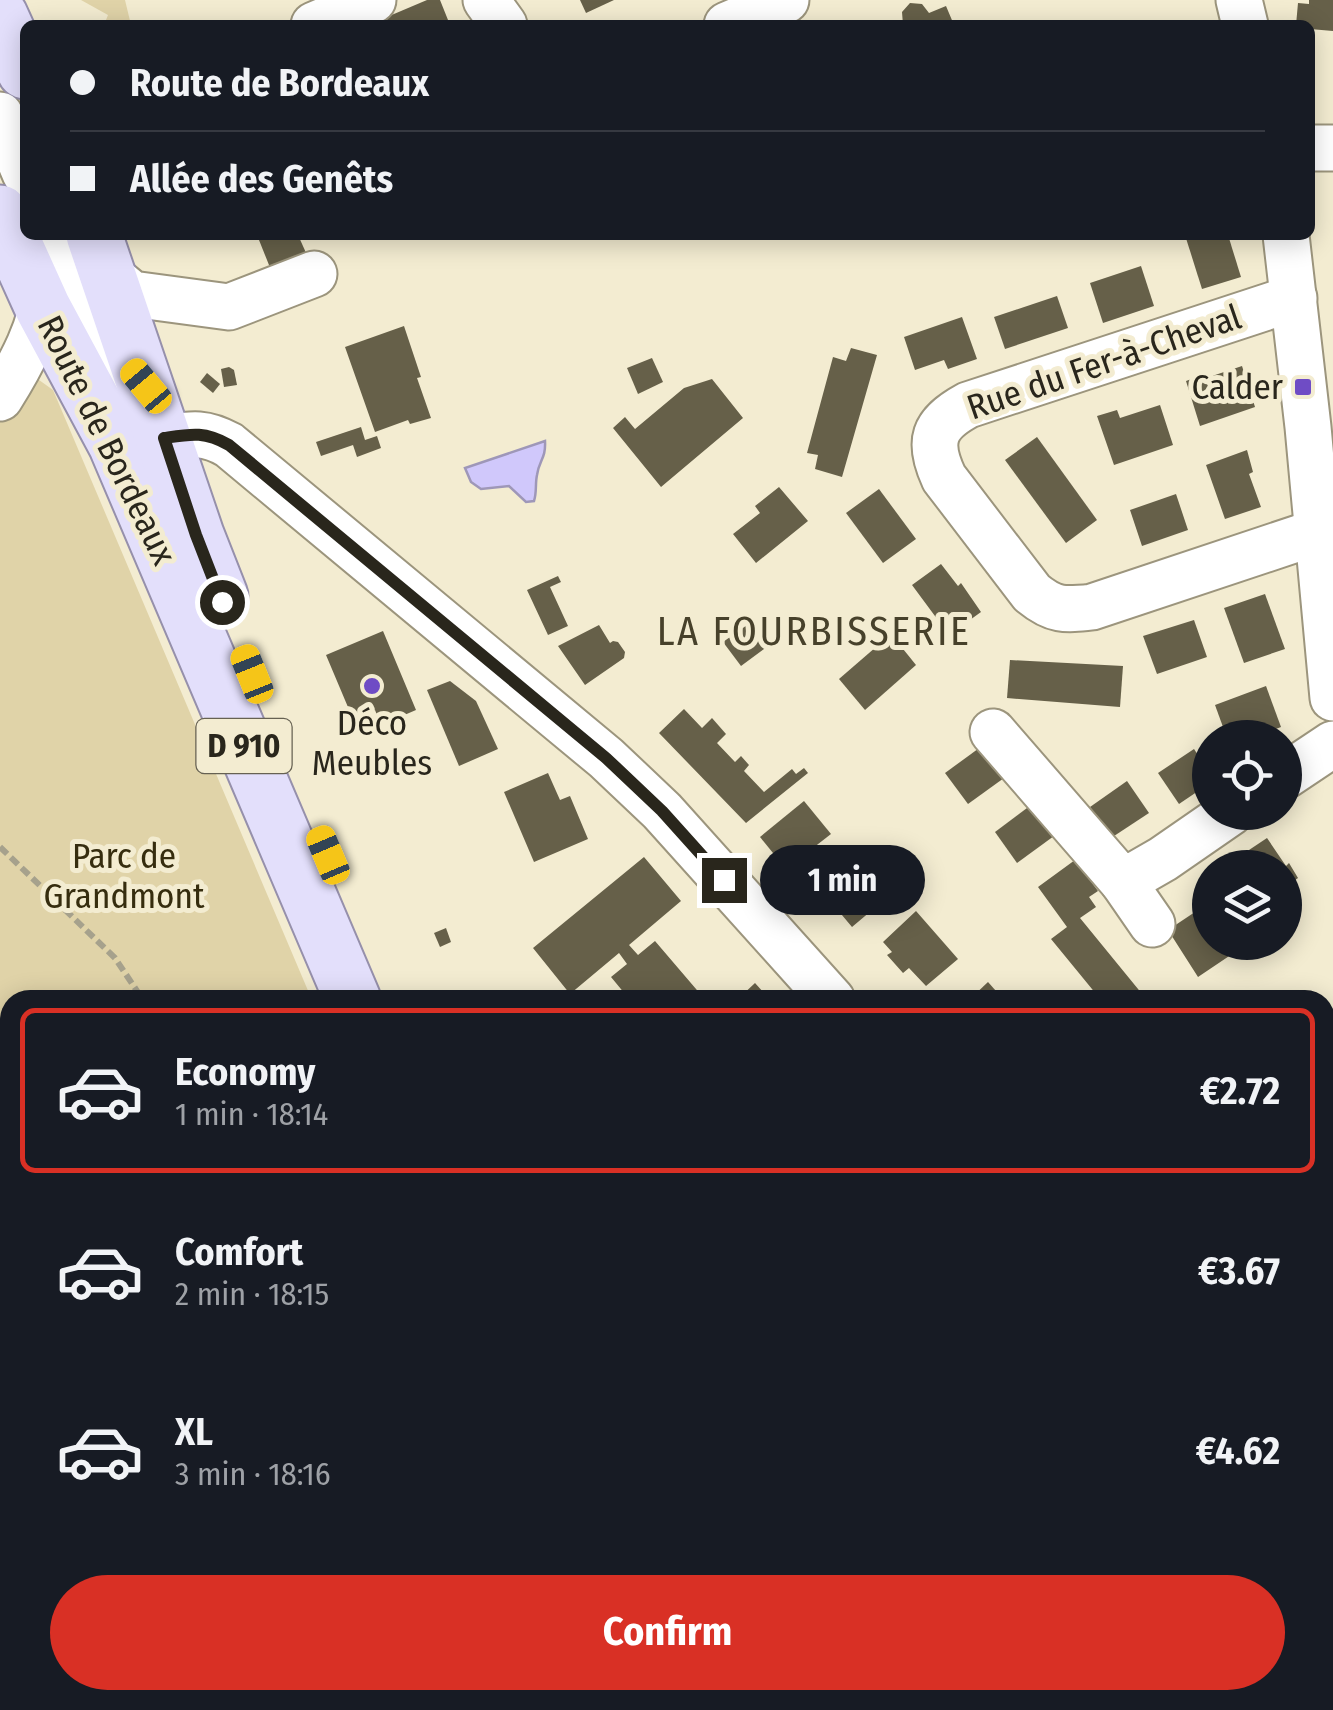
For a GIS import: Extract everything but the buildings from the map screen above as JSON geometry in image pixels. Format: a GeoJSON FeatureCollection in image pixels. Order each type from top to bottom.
{"type":"FeatureCollection","features":[{"type":"Feature","properties":{"kind":"main road"},"geometry":{"type":"LineString","coordinates":[[0,16],[20,59]]}},
{"type":"Feature","properties":{"kind":"main road","name":"Route de Bordeaux"},"geometry":{"type":"LineString","coordinates":[[0,213],[20,230]]}},
{"type":"Feature","properties":{"kind":"main road","name":"Route de Bordeaux"},"geometry":{"type":"LineString","coordinates":[[32,240],[83,284],[146,386],[222,602],[384,990]]}},
{"type":"Feature","properties":{"kind":"main road","name":"Route de Bordeaux"},"geometry":{"type":"LineString","coordinates":[[83,284],[103,420],[348,990]]}},
{"type":"Feature","properties":{"kind":"street"},"geometry":{"type":"LineString","coordinates":[[326,20],[373,0]]}},
{"type":"Feature","properties":{"kind":"street"},"geometry":{"type":"LineString","coordinates":[[739,20],[786,0]]}},
{"type":"Feature","properties":{"kind":"street"},"geometry":{"type":"LineString","coordinates":[[0,115],[20,161]]}},
{"type":"Feature","properties":{"kind":"street"},"geometry":{"type":"LineString","coordinates":[[49,240],[48,270],[83,284],[229,307],[314,274]]}},
{"type":"Feature","properties":{"kind":"street"},"geometry":{"type":"LineString","coordinates":[[1287,240],[1324,559],[1333,698]]}},
{"type":"Feature","properties":{"kind":"street"},"geometry":{"type":"LineString","coordinates":[[0,398],[24,359],[83,284]]}},
{"type":"Feature","properties":{"kind":"street","name":"Rue du Fer-à-Cheval"},"geometry":{"type":"LineString","coordinates":[[1294,298],[968,405],[948,416],[935,436],[934,456],[944,478],[1032,593],[1047,605],[1068,610],[1092,608],[1324,559]]}},
{"type":"Feature","properties":{"kind":"street"},"geometry":{"type":"LineString","coordinates":[[164,438],[197,433],[229,445],[606,758],[662,811],[823,990]]}},
{"type":"Feature","properties":{"kind":"street"},"geometry":{"type":"LineString","coordinates":[[993,732],[1123,882],[1152,924]]}},
{"type":"Feature","properties":{"kind":"street"},"geometry":{"type":"LineString","coordinates":[[1302,765],[1333,744]]}},
{"type":"Feature","properties":{"kind":"street"},"geometry":{"type":"LineString","coordinates":[[1123,882],[1204,830]]}},
{"type":"Feature","properties":{"kind":"path"},"geometry":{"type":"LineString","coordinates":[[0,847],[115,958],[136,990]]}},
{"type":"Feature","properties":{"kind":"green space"},"geometry":{"type":"Polygon","coordinates":[[[81,0],[125,0],[130,20],[106,20],[108,15],[81,0]]]}},
{"type":"Feature","properties":{"kind":"green space","name":"Parc de Grandmont"},"geometry":{"type":"Polygon","coordinates":[[[0,352],[53,390],[308,990],[0,990],[0,352]]]}},
{"type":"Feature","properties":{"kind":"shaded area"},"geometry":{"type":"Polygon","coordinates":[[[545,441],[534,501],[526,502],[509,486],[481,489],[471,482],[465,468],[545,441]]]}},
{"type":"Feature","properties":{"kind":"place","name":"Calder"},"geometry":{"type":"Point","coordinates":[1303,387]}},
{"type":"Feature","properties":{"kind":"place","name":"Déco Meubles"},"geometry":{"type":"Point","coordinates":[372,686]}},
{"type":"Feature","properties":{"kind":"district","name":"LA FOURBISSERIE"},"geometry":{"type":"Point","coordinates":[814,631]}},
{"type":"Feature","properties":{"kind":"route"},"geometry":{"type":"LineString","coordinates":[[222,602],[164,438],[197,433],[229,445],[606,758],[662,811],[724,880]]}}]}
